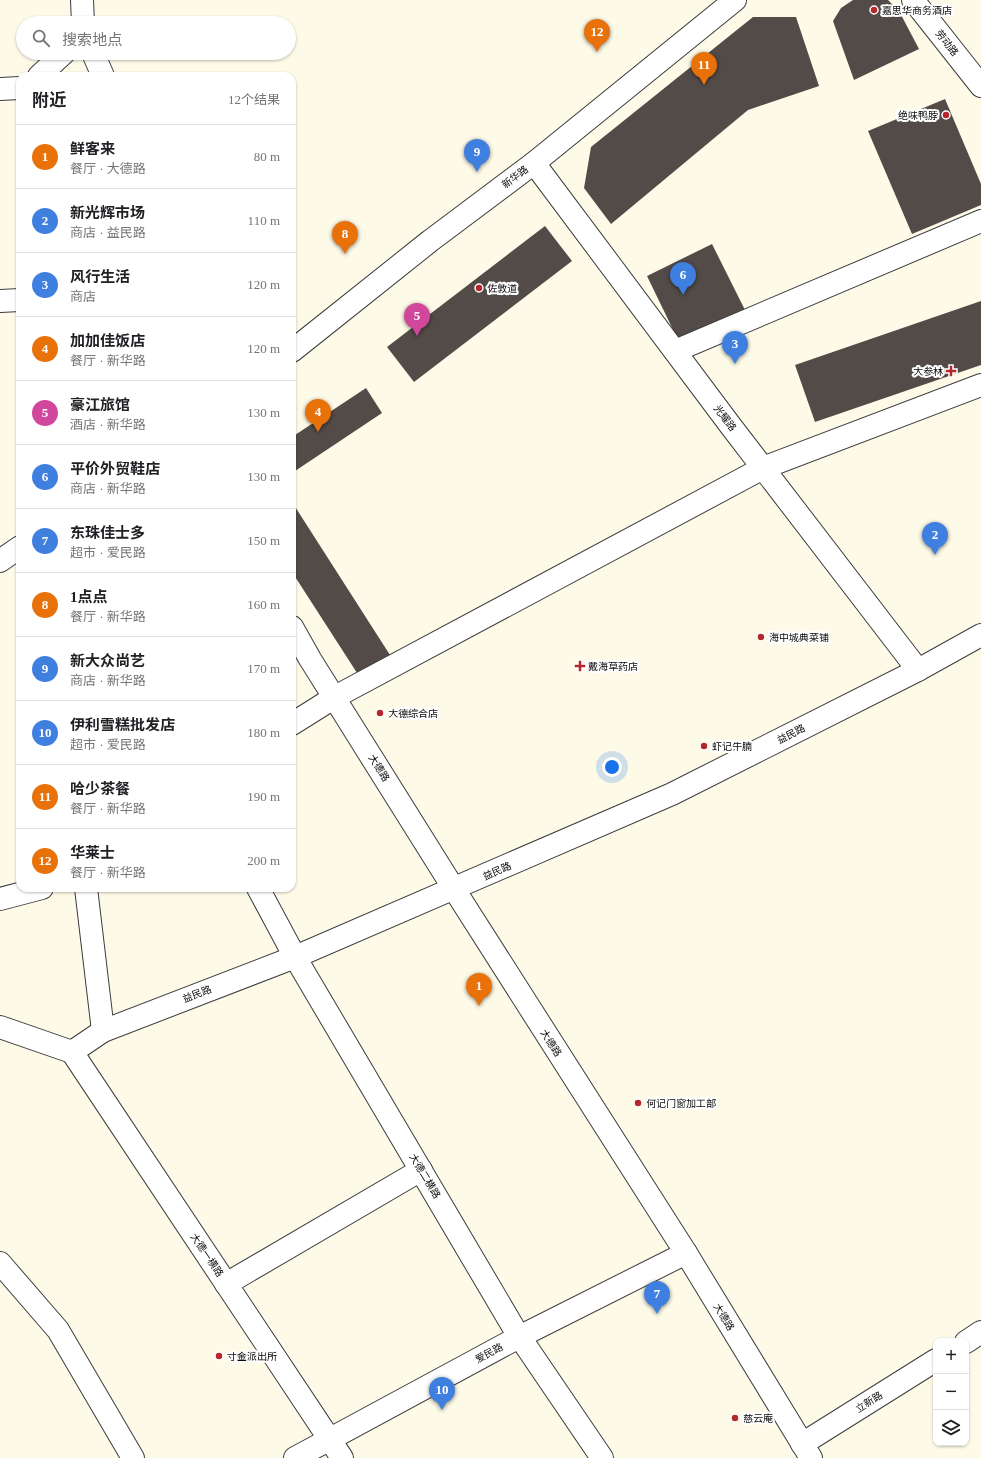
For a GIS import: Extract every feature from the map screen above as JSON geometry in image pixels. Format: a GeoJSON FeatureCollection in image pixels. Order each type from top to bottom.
{"type":"FeatureCollection","features":[{"type":"Feature","properties":{"kind":"street"},"geometry":{"type":"LineString","coordinates":[[82,0],[82,16]]}},
{"type":"Feature","properties":{"kind":"street","name":"新华路"},"geometry":{"type":"LineString","coordinates":[[296,348],[430,241],[534,163],[735,0]]}},
{"type":"Feature","properties":{"kind":"street","name":"劳动路"},"geometry":{"type":"LineString","coordinates":[[913,0],[981,86]]}},
{"type":"Feature","properties":{"kind":"street"},"geometry":{"type":"LineString","coordinates":[[43,72],[56,60]]}},
{"type":"Feature","properties":{"kind":"street"},"geometry":{"type":"LineString","coordinates":[[96,60],[101,72]]}},
{"type":"Feature","properties":{"kind":"street"},"geometry":{"type":"LineString","coordinates":[[0,89],[16,88]]}},
{"type":"Feature","properties":{"kind":"street","name":"光耀路"},"geometry":{"type":"LineString","coordinates":[[534,163],[763,468],[918,670]]}},
{"type":"Feature","properties":{"kind":"street"},"geometry":{"type":"LineString","coordinates":[[675,351],[981,221]]}},
{"type":"Feature","properties":{"kind":"street"},"geometry":{"type":"LineString","coordinates":[[0,301],[16,300]]}},
{"type":"Feature","properties":{"kind":"street"},"geometry":{"type":"LineString","coordinates":[[296,721],[335,697],[763,468],[981,384]]}},
{"type":"Feature","properties":{"kind":"street"},"geometry":{"type":"LineString","coordinates":[[0,560],[16,550]]}},
{"type":"Feature","properties":{"kind":"street","name":"大德路"},"geometry":{"type":"LineString","coordinates":[[296,634],[310,659],[454,889],[686,1253],[806,1451]]}},
{"type":"Feature","properties":{"kind":"street","name":"益民路"},"geometry":{"type":"LineString","coordinates":[[72,1052],[103,1031],[295,957],[672,794],[918,670],[981,635]]}},
{"type":"Feature","properties":{"kind":"street"},"geometry":{"type":"LineString","coordinates":[[0,899],[27,892]]}},
{"type":"Feature","properties":{"kind":"street"},"geometry":{"type":"LineString","coordinates":[[86,892],[103,1031]]}},
{"type":"Feature","properties":{"kind":"street","name":"大德二横路"},"geometry":{"type":"LineString","coordinates":[[260,892],[295,957],[519,1337],[602,1458]]}},
{"type":"Feature","properties":{"kind":"street"},"geometry":{"type":"LineString","coordinates":[[0,1027],[72,1052]]}},
{"type":"Feature","properties":{"kind":"street","name":"大德一横路"},"geometry":{"type":"LineString","coordinates":[[72,1052],[342,1458]]}},
{"type":"Feature","properties":{"kind":"street"},"geometry":{"type":"LineString","coordinates":[[226,1284],[421,1170]]}},
{"type":"Feature","properties":{"kind":"street","name":"爱民路"},"geometry":{"type":"LineString","coordinates":[[295,1458],[519,1337],[686,1253]]}},
{"type":"Feature","properties":{"kind":"street"},"geometry":{"type":"LineString","coordinates":[[0,1262],[58,1330],[133,1458]]}},
{"type":"Feature","properties":{"kind":"street"},"geometry":{"type":"LineString","coordinates":[[969,1340],[981,1332]]}},
{"type":"Feature","properties":{"kind":"street","name":"立新路"},"geometry":{"type":"LineString","coordinates":[[806,1451],[933,1362]]}},
{"type":"Feature","properties":{"kind":"building"},"geometry":{"type":"Polygon","coordinates":[[[853,0],[888,0],[899,11],[919,49],[854,80],[833,21],[841,8],[853,0]]]}},
{"type":"Feature","properties":{"kind":"building"},"geometry":{"type":"Polygon","coordinates":[[[753,17],[796,17],[819,86],[748,110],[611,224],[584,188],[591,147],[753,17]]]}},
{"type":"Feature","properties":{"kind":"building"},"geometry":{"type":"Polygon","coordinates":[[[945,99],[981,184],[981,205],[912,234],[868,131],[945,99]]]}},
{"type":"Feature","properties":{"kind":"building"},"geometry":{"type":"Polygon","coordinates":[[[545,226],[572,261],[414,382],[387,347],[545,226]]]}},
{"type":"Feature","properties":{"kind":"building"},"geometry":{"type":"Polygon","coordinates":[[[712,244],[745,310],[679,342],[647,276],[712,244]]]}},
{"type":"Feature","properties":{"kind":"building"},"geometry":{"type":"Polygon","coordinates":[[[981,301],[981,365],[815,422],[795,365],[981,301]]]}},
{"type":"Feature","properties":{"kind":"building"},"geometry":{"type":"Polygon","coordinates":[[[366,388],[382,413],[296,470],[296,434],[366,388]]]}},
{"type":"Feature","properties":{"kind":"building"},"geometry":{"type":"Polygon","coordinates":[[[296,508],[390,655],[359,676],[296,578],[296,508]]]}},
{"type":"Feature","properties":{"kind":"place","name":"嘉思华商务酒店"},"geometry":{"type":"Point","coordinates":[874,10]}},
{"type":"Feature","properties":{"kind":"place","name":"华莱士"},"geometry":{"type":"Point","coordinates":[597,52]}},
{"type":"Feature","properties":{"kind":"place","name":"哈少茶餐"},"geometry":{"type":"Point","coordinates":[704,85]}},
{"type":"Feature","properties":{"kind":"place","name":"绝味鸭脖"},"geometry":{"type":"Point","coordinates":[946,115]}},
{"type":"Feature","properties":{"kind":"place","name":"新大众尚艺"},"geometry":{"type":"Point","coordinates":[477,172]}},
{"type":"Feature","properties":{"kind":"place","name":"1点点"},"geometry":{"type":"Point","coordinates":[345,254]}},
{"type":"Feature","properties":{"kind":"place","name":"佐敦道"},"geometry":{"type":"Point","coordinates":[479,288]}},
{"type":"Feature","properties":{"kind":"place","name":"平价外贸鞋店"},"geometry":{"type":"Point","coordinates":[683,295]}},
{"type":"Feature","properties":{"kind":"place","name":"豪江旅馆"},"geometry":{"type":"Point","coordinates":[417,336]}},
{"type":"Feature","properties":{"kind":"place","name":"风行生活"},"geometry":{"type":"Point","coordinates":[735,364]}},
{"type":"Feature","properties":{"kind":"place","name":"大参林"},"geometry":{"type":"Point","coordinates":[951,371]}},
{"type":"Feature","properties":{"kind":"place","name":"加加佳饭店"},"geometry":{"type":"Point","coordinates":[318,432]}},
{"type":"Feature","properties":{"kind":"place","name":"新光辉市场"},"geometry":{"type":"Point","coordinates":[935,555]}},
{"type":"Feature","properties":{"kind":"place","name":"海中城典菜铺"},"geometry":{"type":"Point","coordinates":[761,637]}},
{"type":"Feature","properties":{"kind":"place","name":"戴海草药店"},"geometry":{"type":"Point","coordinates":[580,666]}},
{"type":"Feature","properties":{"kind":"place","name":"大德综合店"},"geometry":{"type":"Point","coordinates":[380,713]}},
{"type":"Feature","properties":{"kind":"place","name":"虾记牛腩"},"geometry":{"type":"Point","coordinates":[704,746]}},
{"type":"Feature","properties":{"kind":"place","name":"鲜客来"},"geometry":{"type":"Point","coordinates":[479,1006]}},
{"type":"Feature","properties":{"kind":"place","name":"何记门窗加工部"},"geometry":{"type":"Point","coordinates":[638,1103]}},
{"type":"Feature","properties":{"kind":"place","name":"东珠佳士多"},"geometry":{"type":"Point","coordinates":[657,1314]}},
{"type":"Feature","properties":{"kind":"place","name":"寸金派出所"},"geometry":{"type":"Point","coordinates":[219,1356]}},
{"type":"Feature","properties":{"kind":"place","name":"伊利雪糕批发店"},"geometry":{"type":"Point","coordinates":[442,1410]}},
{"type":"Feature","properties":{"kind":"place","name":"慈云庵"},"geometry":{"type":"Point","coordinates":[735,1418]}}]}
